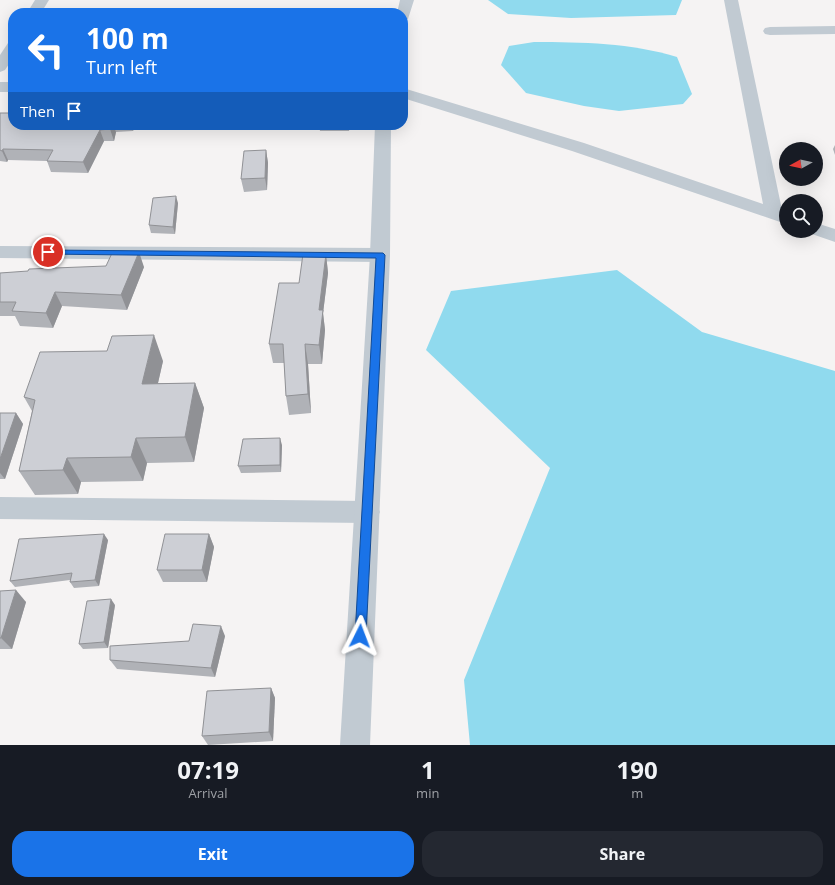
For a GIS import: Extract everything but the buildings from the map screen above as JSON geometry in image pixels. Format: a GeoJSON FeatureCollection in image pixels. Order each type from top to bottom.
{"type":"FeatureCollection","features":[{"type":"Feature","properties":{"kind":"street"},"geometry":{"type":"LineString","coordinates":[[731,0],[779,212]]}},
{"type":"Feature","properties":{"kind":"street"},"geometry":{"type":"LineString","coordinates":[[770,31],[835,30]]}},
{"type":"Feature","properties":{"kind":"street"},"geometry":{"type":"LineString","coordinates":[[0,67],[8,54]]}},
{"type":"Feature","properties":{"kind":"street"},"geometry":{"type":"LineString","coordinates":[[408,95],[578,147],[779,216]]}},
{"type":"Feature","properties":{"kind":"street"},"geometry":{"type":"LineString","coordinates":[[355,745],[380,255],[383,130]]}},
{"type":"Feature","properties":{"kind":"street"},"geometry":{"type":"LineString","coordinates":[[823,232],[835,236]]}},
{"type":"Feature","properties":{"kind":"street"},"geometry":{"type":"LineString","coordinates":[[0,252],[380,255]]}},
{"type":"Feature","properties":{"kind":"street"},"geometry":{"type":"LineString","coordinates":[[0,508],[367,512]]}},
{"type":"Feature","properties":{"kind":"water"},"geometry":{"type":"Polygon","coordinates":[[[488,0],[682,0],[676,15],[571,18],[508,14],[488,0]]]}},
{"type":"Feature","properties":{"kind":"water"},"geometry":{"type":"Polygon","coordinates":[[[534,42],[606,44],[660,52],[677,57],[692,94],[683,104],[619,111],[584,106],[526,93],[501,65],[509,46],[534,42]]]}},
{"type":"Feature","properties":{"kind":"water"},"geometry":{"type":"Polygon","coordinates":[[[617,270],[702,332],[835,371],[835,745],[470,745],[464,680],[550,468],[426,350],[451,291],[617,270]]]}},
{"type":"Feature","properties":{"kind":"route"},"geometry":{"type":"LineString","coordinates":[[48,252],[380,255],[360,636]]}}]}
